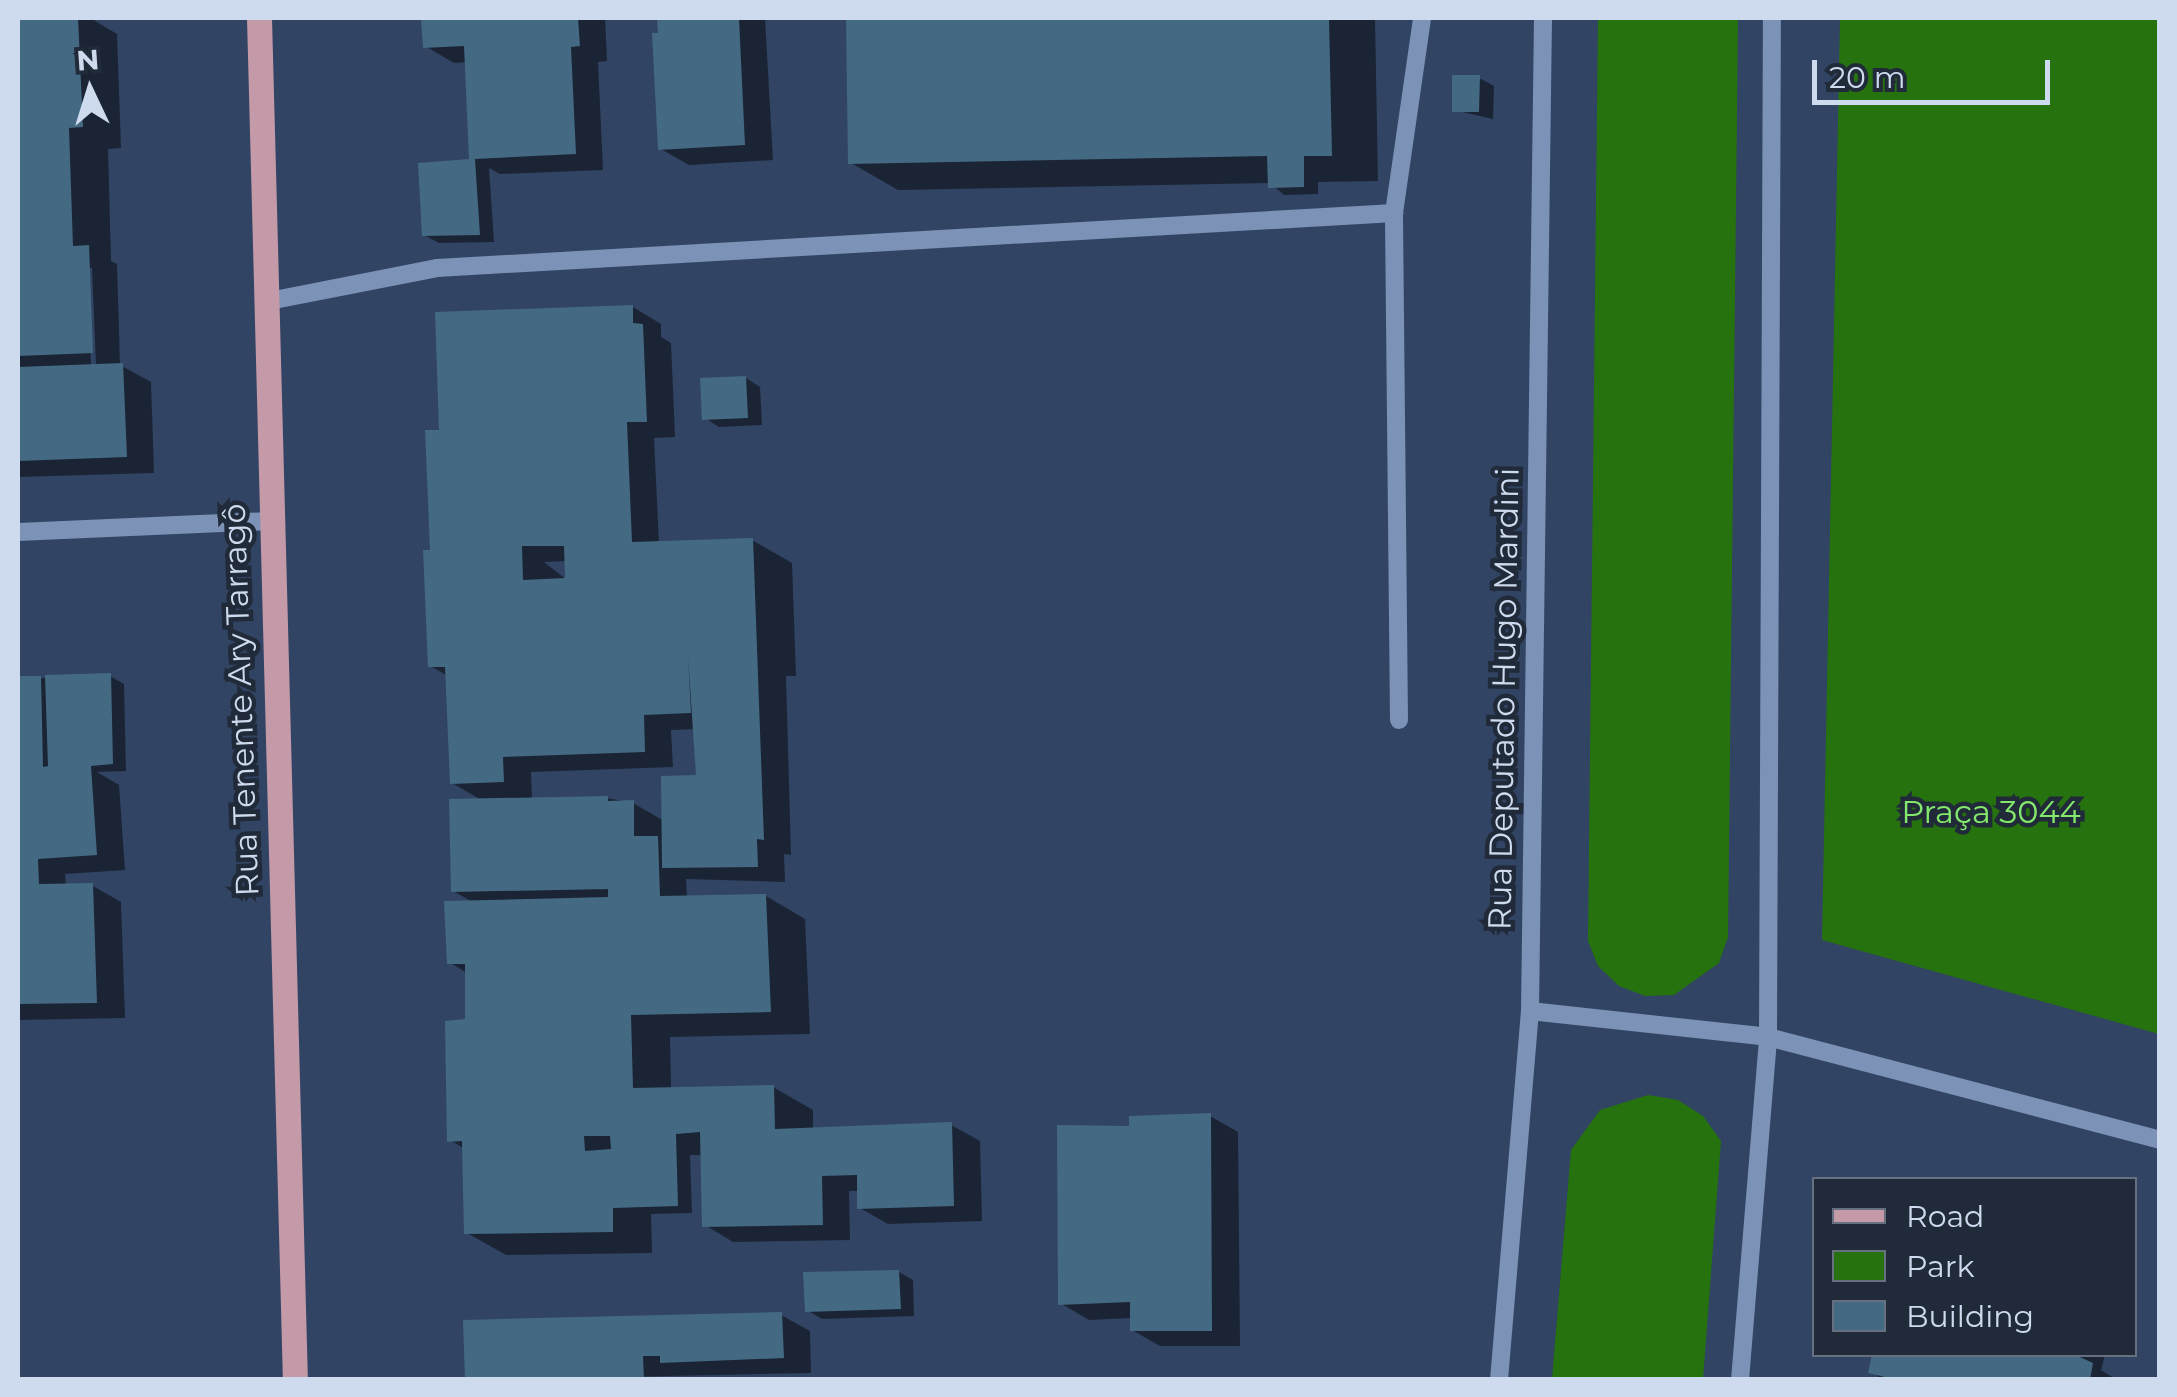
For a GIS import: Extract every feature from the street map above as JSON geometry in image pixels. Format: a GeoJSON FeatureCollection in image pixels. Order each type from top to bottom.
{"type":"FeatureCollection","features":[{"type":"Feature","properties":{"kind":"main road","name":"Rua Tenente Ary Tarragô"},"geometry":{"type":"LineString","coordinates":[[258,18],[268,522],[295,1380]]}},
{"type":"Feature","properties":{"kind":"street"},"geometry":{"type":"LineString","coordinates":[[1399,720],[1394,213],[1422,18]]}},
{"type":"Feature","properties":{"kind":"street","name":"Rua Deputado Hugo Mardini"},"geometry":{"type":"LineString","coordinates":[[1500,1380],[1530,1010],[1543,18]]}},
{"type":"Feature","properties":{"kind":"street"},"geometry":{"type":"LineString","coordinates":[[1740,1380],[1768,1038],[1772,18]]}},
{"type":"Feature","properties":{"kind":"street"},"geometry":{"type":"LineString","coordinates":[[264,302],[437,268],[1394,213]]}},
{"type":"Feature","properties":{"kind":"street"},"geometry":{"type":"LineString","coordinates":[[18,532],[268,522]]}},
{"type":"Feature","properties":{"kind":"street"},"geometry":{"type":"LineString","coordinates":[[1530,1010],[1768,1038],[2160,1140]]}},
{"type":"Feature","properties":{"kind":"green space"},"geometry":{"type":"Polygon","coordinates":[[[1598,18],[1738,18],[1728,937],[1719,963],[1674,995],[1645,996],[1619,986],[1598,966],[1588,941],[1598,18]]]}},
{"type":"Feature","properties":{"kind":"green space","name":"Praça 3044"},"geometry":{"type":"Polygon","coordinates":[[[1840,18],[2159,18],[2159,1034],[1822,940],[1840,18]]]}},
{"type":"Feature","properties":{"kind":"green space"},"geometry":{"type":"Polygon","coordinates":[[[1648,1095],[1678,1100],[1703,1116],[1721,1141],[1703,1379],[1552,1379],[1571,1150],[1600,1110],[1648,1095]]]}},
{"type":"Feature","properties":{"kind":"building"},"geometry":{"type":"Polygon","coordinates":[[[18,18],[78,18],[83,127],[69,128],[73,246],[89,245],[93,353],[18,356],[18,18]]]}},
{"type":"Feature","properties":{"kind":"building"},"geometry":{"type":"Polygon","coordinates":[[[421,18],[578,18],[580,46],[571,47],[576,154],[475,159],[480,235],[422,236],[418,163],[469,159],[464,46],[423,48],[421,18]]]}},
{"type":"Feature","properties":{"kind":"building"},"geometry":{"type":"Polygon","coordinates":[[[657,18],[739,18],[745,145],[658,150],[652,33],[658,33],[657,18]]]}},
{"type":"Feature","properties":{"kind":"building"},"geometry":{"type":"Polygon","coordinates":[[[846,18],[1329,18],[1332,156],[1304,156],[1304,187],[1268,188],[1267,156],[848,164],[846,18]]]}},
{"type":"Feature","properties":{"kind":"building"},"geometry":{"type":"Polygon","coordinates":[[[1452,75],[1480,75],[1479,112],[1452,112],[1452,75]]]}},
{"type":"Feature","properties":{"kind":"building"},"geometry":{"type":"Polygon","coordinates":[[[633,305],[633,323],[643,324],[647,422],[627,422],[632,542],[753,538],[764,840],[757,839],[758,867],[662,868],[661,776],[696,775],[688,657],[691,713],[644,715],[645,752],[503,757],[504,782],[450,784],[445,667],[428,667],[423,550],[430,550],[425,430],[439,430],[435,312],[633,305]],[[522,546],[523,580],[565,578],[564,546],[522,546]]]}},
{"type":"Feature","properties":{"kind":"building"},"geometry":{"type":"Polygon","coordinates":[[[123,363],[127,457],[18,461],[18,367],[123,363]]]}},
{"type":"Feature","properties":{"kind":"building"},"geometry":{"type":"Polygon","coordinates":[[[746,376],[748,418],[702,420],[700,378],[746,376]]]}},
{"type":"Feature","properties":{"kind":"building"},"geometry":{"type":"Polygon","coordinates":[[[111,673],[113,764],[91,766],[97,855],[38,859],[39,884],[93,883],[97,1003],[18,1004],[18,676],[41,676],[43,767],[48,766],[45,675],[111,673]]]}},
{"type":"Feature","properties":{"kind":"building"},"geometry":{"type":"Polygon","coordinates":[[[608,796],[608,801],[634,800],[634,836],[658,836],[660,896],[766,894],[771,1012],[631,1015],[633,1088],[774,1085],[775,1129],[952,1122],[954,1206],[857,1209],[857,1175],[822,1176],[823,1225],[702,1227],[700,1132],[676,1134],[678,1206],[613,1208],[613,1232],[464,1234],[462,1141],[447,1142],[445,1021],[465,1019],[465,964],[447,964],[444,901],[608,897],[608,889],[451,892],[449,799],[608,796]],[[584,1136],[585,1151],[611,1149],[610,1136],[584,1136]]]}},
{"type":"Feature","properties":{"kind":"building"},"geometry":{"type":"Polygon","coordinates":[[[1211,1113],[1212,1331],[1130,1331],[1130,1302],[1058,1305],[1057,1125],[1129,1126],[1129,1116],[1211,1113]]]}},
{"type":"Feature","properties":{"kind":"building"},"geometry":{"type":"Polygon","coordinates":[[[899,1270],[901,1309],[805,1312],[803,1272],[899,1270]]]}},
{"type":"Feature","properties":{"kind":"building"},"geometry":{"type":"Polygon","coordinates":[[[782,1312],[784,1358],[660,1363],[660,1356],[643,1356],[644,1380],[465,1380],[463,1320],[782,1312]]]}},
{"type":"Feature","properties":{"kind":"building"},"geometry":{"type":"Polygon","coordinates":[[[1871,1357],[2080,1357],[2093,1363],[2090,1380],[1897,1380],[1868,1373],[1871,1357]]]}}]}
